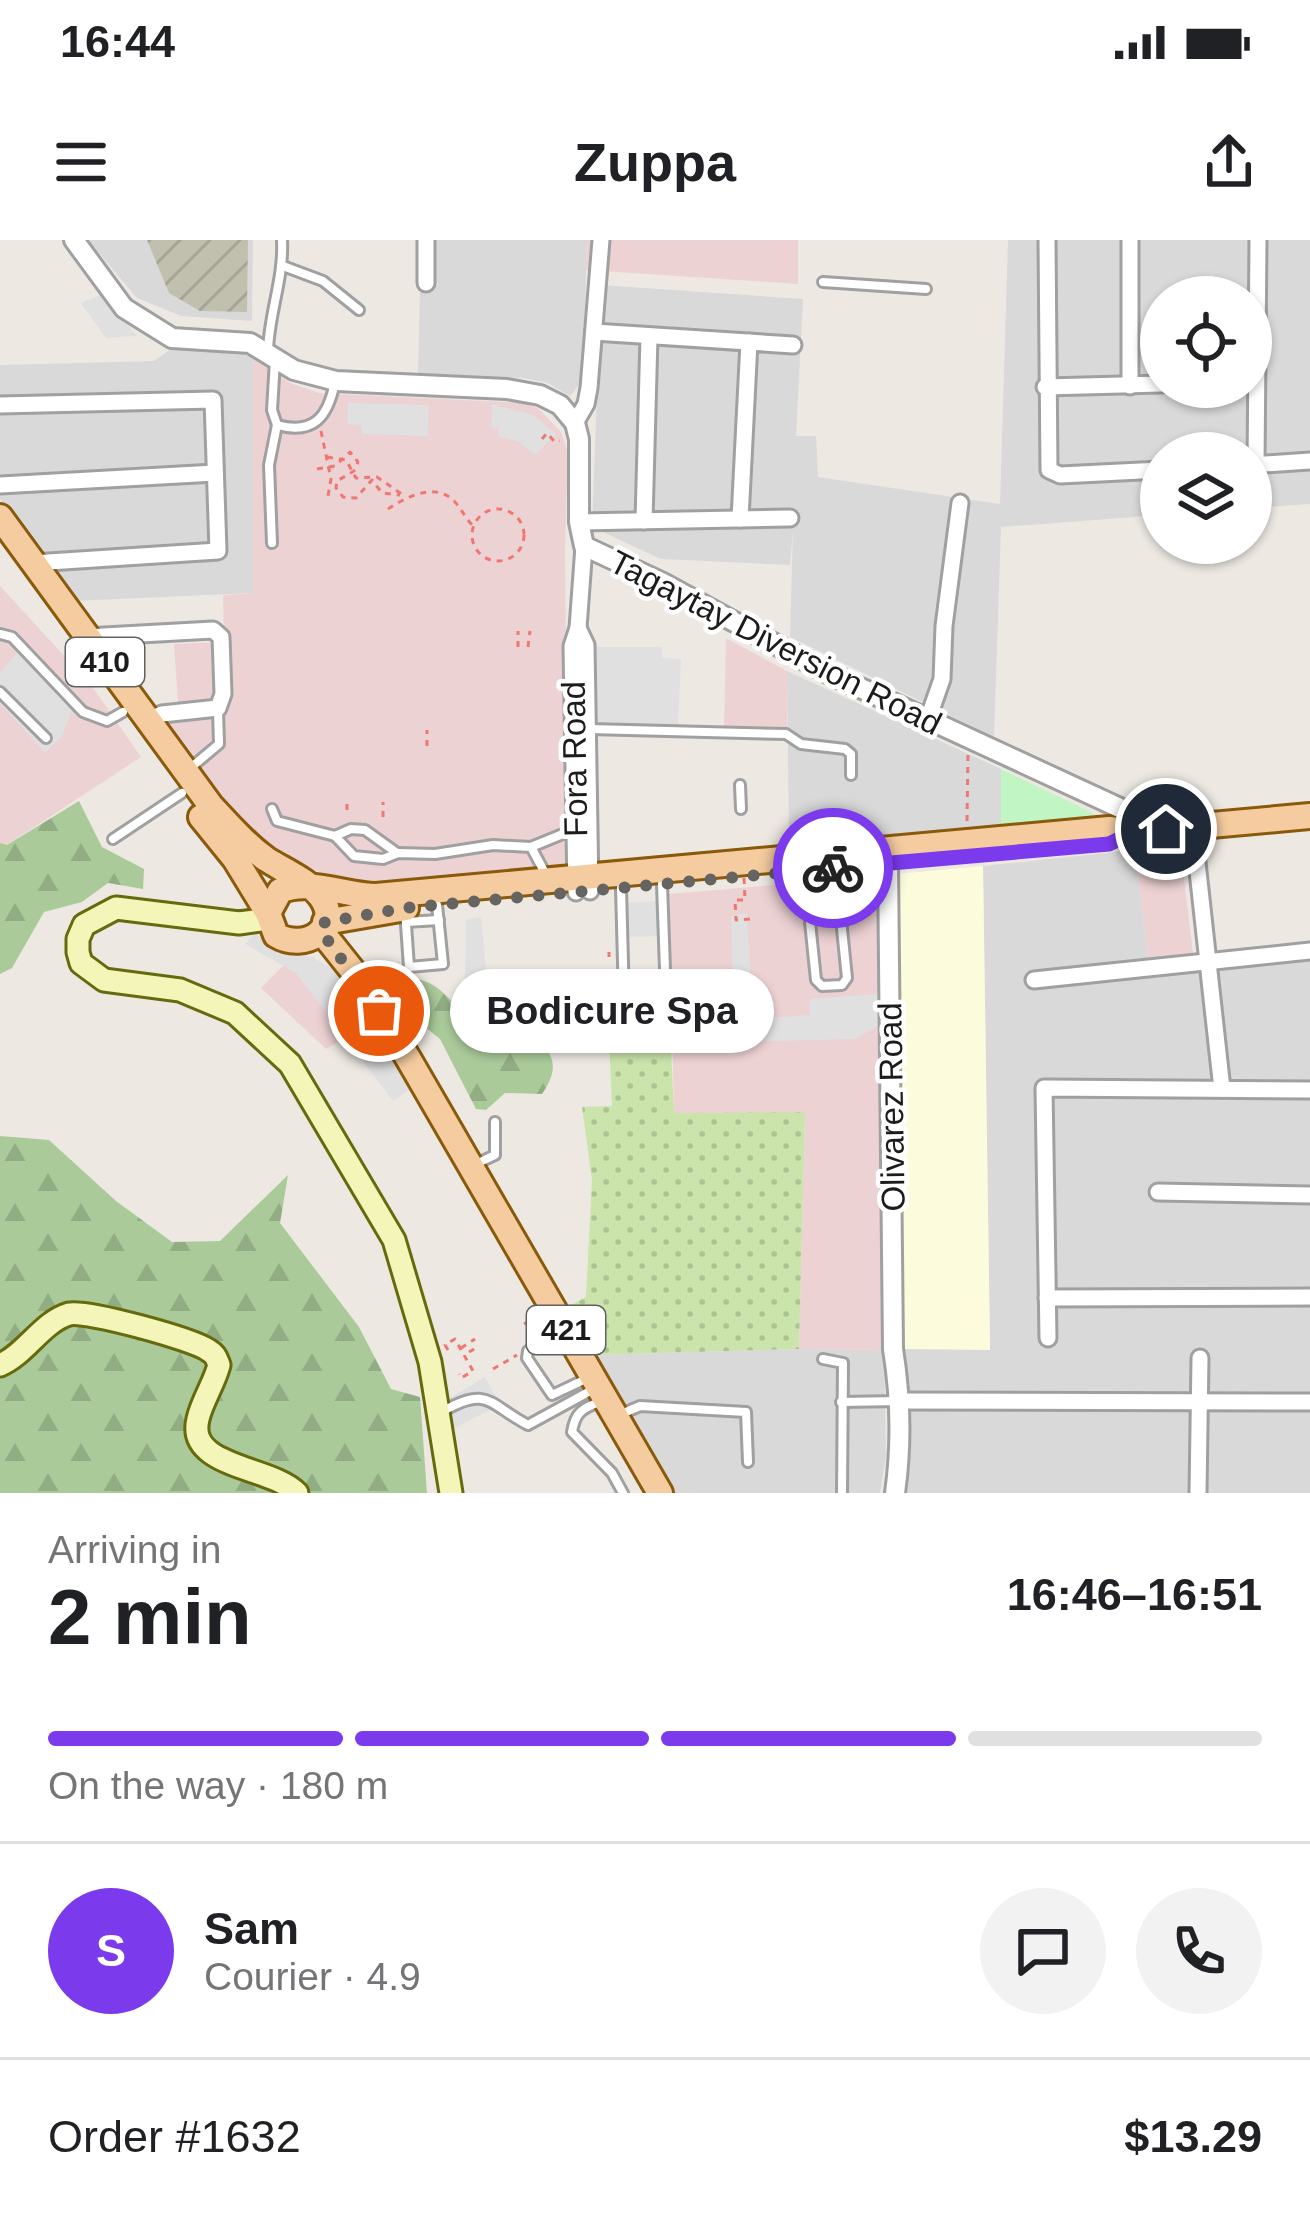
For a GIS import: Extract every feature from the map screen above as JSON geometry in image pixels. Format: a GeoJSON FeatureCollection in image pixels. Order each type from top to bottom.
{"type":"FeatureCollection","features":[{"type":"Feature","properties":{"kind":"main road","name":"410"},"geometry":{"type":"LineString","coordinates":[[0,517],[86,637],[135,716]]}},
{"type":"Feature","properties":{"kind":"main road","name":"410"},"geometry":{"type":"LineString","coordinates":[[0,543],[184,782],[236,859],[276,935],[291,942],[307,941],[323,926],[438,912],[583,874],[621,888],[662,884],[742,860],[888,864],[1109,844],[1134,832]]}},
{"type":"Feature","properties":{"kind":"main road","name":"410"},"geometry":{"type":"LineString","coordinates":[[184,782],[247,844],[309,887],[376,896],[742,860],[1310,816]]}},
{"type":"Feature","properties":{"kind":"main road"},"geometry":{"type":"LineString","coordinates":[[323,926],[325,904],[309,887],[296,885],[280,891],[269,916],[238,923],[116,908],[85,925],[78,952],[81,962],[104,980],[180,990],[235,1013],[290,1064],[394,1240],[418,1311],[451,1493]]}},
{"type":"Feature","properties":{"kind":"main road","name":"421"},"geometry":{"type":"LineString","coordinates":[[323,926],[379,1011],[660,1493]]}},
{"type":"Feature","properties":{"kind":"main road"},"geometry":{"type":"LineString","coordinates":[[0,1365],[49,1326],[73,1314],[110,1318],[209,1350],[219,1365],[198,1416],[196,1432],[202,1448],[275,1478],[297,1493]]}},
{"type":"Feature","properties":{"kind":"street"},"geometry":{"type":"LineString","coordinates":[[74,240],[124,308],[172,338],[250,343],[313,377],[336,381],[527,392],[560,406],[574,422],[586,404],[601,240]]}},
{"type":"Feature","properties":{"kind":"street"},"geometry":{"type":"LineString","coordinates":[[426,240],[426,283]]}},
{"type":"Feature","properties":{"kind":"street"},"geometry":{"type":"LineString","coordinates":[[1047,240],[1049,470],[1060,475],[1140,471]]}},
{"type":"Feature","properties":{"kind":"street"},"geometry":{"type":"LineString","coordinates":[[1130,240],[1130,386]]}},
{"type":"Feature","properties":{"kind":"street"},"geometry":{"type":"LineString","coordinates":[[1257,276],[1258,240]]}},
{"type":"Feature","properties":{"kind":"street"},"geometry":{"type":"LineString","coordinates":[[594,332],[793,345]]}},
{"type":"Feature","properties":{"kind":"street"},"geometry":{"type":"LineString","coordinates":[[644,521],[649,336]]}},
{"type":"Feature","properties":{"kind":"street"},"geometry":{"type":"LineString","coordinates":[[740,519],[749,343]]}},
{"type":"Feature","properties":{"kind":"street"},"geometry":{"type":"LineString","coordinates":[[1045,387],[1140,385]]}},
{"type":"Feature","properties":{"kind":"street"},"geometry":{"type":"LineString","coordinates":[[0,405],[213,400],[218,551],[33,563]]}},
{"type":"Feature","properties":{"kind":"street","name":"Tagaytay Diversion Road"},"geometry":{"type":"LineString","coordinates":[[574,422],[580,458],[578,522],[584,545],[828,673],[1166,829]]}},
{"type":"Feature","properties":{"kind":"street"},"geometry":{"type":"LineString","coordinates":[[1272,464],[1310,461]]}},
{"type":"Feature","properties":{"kind":"street"},"geometry":{"type":"LineString","coordinates":[[0,484],[215,473]]}},
{"type":"Feature","properties":{"kind":"street"},"geometry":{"type":"LineString","coordinates":[[928,719],[942,679],[960,503]]}},
{"type":"Feature","properties":{"kind":"street"},"geometry":{"type":"LineString","coordinates":[[578,522],[790,518]]}},
{"type":"Feature","properties":{"kind":"street","name":"Fora Road"},"geometry":{"type":"LineString","coordinates":[[583,874],[575,829],[572,646],[578,628],[584,545]]}},
{"type":"Feature","properties":{"kind":"street","name":"Fora Road"},"geometry":{"type":"LineString","coordinates":[[578,628],[586,645],[588,729],[583,874]]}},
{"type":"Feature","properties":{"kind":"street"},"geometry":{"type":"LineString","coordinates":[[86,637],[213,631],[221,637],[223,694],[218,708],[135,716]]}},
{"type":"Feature","properties":{"kind":"street"},"geometry":{"type":"LineString","coordinates":[[1193,826],[1222,1089]]}},
{"type":"Feature","properties":{"kind":"street","name":"Olivarez Road"},"geometry":{"type":"LineString","coordinates":[[888,864],[893,1349],[901,1401],[895,1493]]}},
{"type":"Feature","properties":{"kind":"street"},"geometry":{"type":"LineString","coordinates":[[1034,980],[1310,951]]}},
{"type":"Feature","properties":{"kind":"street"},"geometry":{"type":"LineString","coordinates":[[1048,1338],[1044,1088],[1310,1090]]}},
{"type":"Feature","properties":{"kind":"street"},"geometry":{"type":"LineString","coordinates":[[1158,1192],[1310,1195]]}},
{"type":"Feature","properties":{"kind":"street"},"geometry":{"type":"LineString","coordinates":[[1047,1298],[1310,1297]]}},
{"type":"Feature","properties":{"kind":"street"},"geometry":{"type":"LineString","coordinates":[[1198,1493],[1200,1358]]}},
{"type":"Feature","properties":{"kind":"street"},"geometry":{"type":"LineString","coordinates":[[901,1401],[1310,1402]]}},
{"type":"Feature","properties":{"kind":"street"},"geometry":{"type":"LineString","coordinates":[[895,1493],[912,1493]]}},
{"type":"Feature","properties":{"kind":"lane"},"geometry":{"type":"LineString","coordinates":[[272,543],[269,465],[277,425],[272,410],[269,328],[283,266],[282,240]]}},
{"type":"Feature","properties":{"kind":"lane"},"geometry":{"type":"LineString","coordinates":[[283,266],[323,281],[359,310]]}},
{"type":"Feature","properties":{"kind":"lane"},"geometry":{"type":"LineString","coordinates":[[823,282],[926,289]]}},
{"type":"Feature","properties":{"kind":"lane"},"geometry":{"type":"LineString","coordinates":[[277,425],[308,429],[319,423],[336,381]]}},
{"type":"Feature","properties":{"kind":"lane"},"geometry":{"type":"LineString","coordinates":[[0,634],[13,637],[83,712],[107,721],[135,716]]}},
{"type":"Feature","properties":{"kind":"lane"},"geometry":{"type":"LineString","coordinates":[[0,692],[46,738]]}},
{"type":"Feature","properties":{"kind":"lane"},"geometry":{"type":"LineString","coordinates":[[113,839],[184,782],[220,744],[218,708]]}},
{"type":"Feature","properties":{"kind":"lane"},"geometry":{"type":"LineString","coordinates":[[588,729],[786,734],[801,744],[845,749],[851,754],[851,775]]}},
{"type":"Feature","properties":{"kind":"lane"},"geometry":{"type":"LineString","coordinates":[[740,785],[741,809]]}},
{"type":"Feature","properties":{"kind":"lane"},"geometry":{"type":"LineString","coordinates":[[272,809],[277,820],[335,836],[354,856],[383,860],[398,854],[493,845],[530,847],[575,829]]}},
{"type":"Feature","properties":{"kind":"lane"},"geometry":{"type":"LineString","coordinates":[[335,836],[351,829],[365,830],[398,854]]}},
{"type":"Feature","properties":{"kind":"lane"},"geometry":{"type":"LineString","coordinates":[[530,847],[548,880]]}},
{"type":"Feature","properties":{"kind":"lane"},"geometry":{"type":"LineString","coordinates":[[1146,867],[1196,853]]}},
{"type":"Feature","properties":{"kind":"lane"},"geometry":{"type":"LineString","coordinates":[[621,888],[624,1000],[666,998],[662,884]]}},
{"type":"Feature","properties":{"kind":"lane"},"geometry":{"type":"LineString","coordinates":[[405,915],[409,967],[443,964],[438,912]]}},
{"type":"Feature","properties":{"kind":"lane"},"geometry":{"type":"LineString","coordinates":[[810,922],[815,980],[822,986],[842,985],[847,978],[841,919]]}},
{"type":"Feature","properties":{"kind":"lane"},"geometry":{"type":"LineString","coordinates":[[471,1166],[495,1155],[495,1122]]}},
{"type":"Feature","properties":{"kind":"lane"},"geometry":{"type":"LineString","coordinates":[[566,1330],[528,1351],[536,1375],[552,1396],[604,1394],[640,1406],[746,1412],[748,1462]]}},
{"type":"Feature","properties":{"kind":"lane"},"geometry":{"type":"LineString","coordinates":[[823,1359],[843,1363],[842,1493]]}},
{"type":"Feature","properties":{"kind":"lane"},"geometry":{"type":"LineString","coordinates":[[439,1413],[467,1397],[482,1396],[528,1426],[604,1394]]}},
{"type":"Feature","properties":{"kind":"lane"},"geometry":{"type":"LineString","coordinates":[[604,1394],[581,1409],[572,1432],[611,1473],[623,1493]]}},
{"type":"Feature","properties":{"kind":"lane"},"geometry":{"type":"LineString","coordinates":[[842,1402],[901,1401]]}},
{"type":"Feature","properties":{"kind":"path"},"geometry":{"type":"LineString","coordinates":[[319,423],[331,479],[328,496]]}},
{"type":"Feature","properties":{"kind":"path"},"geometry":{"type":"LineString","coordinates":[[542,439],[548,433],[560,441]]}},
{"type":"Feature","properties":{"kind":"path"},"geometry":{"type":"LineString","coordinates":[[317,469],[334,466],[350,452],[358,463],[337,481],[343,497],[356,498],[372,480],[382,493],[448,496],[474,527],[477,549],[496,561],[512,557],[523,544],[520,521],[499,509],[484,514],[474,527]]}},
{"type":"Feature","properties":{"kind":"path"},"geometry":{"type":"LineString","coordinates":[[327,457],[346,460],[356,478],[376,477],[403,496]]}},
{"type":"Feature","properties":{"kind":"path"},"geometry":{"type":"LineString","coordinates":[[388,509],[403,496]]}},
{"type":"Feature","properties":{"kind":"path"},"geometry":{"type":"LineString","coordinates":[[494,568],[496,561]]}},
{"type":"Feature","properties":{"kind":"path"},"geometry":{"type":"LineString","coordinates":[[518,631],[518,646]]}},
{"type":"Feature","properties":{"kind":"path"},"geometry":{"type":"LineString","coordinates":[[528,647],[530,631]]}},
{"type":"Feature","properties":{"kind":"path"},"geometry":{"type":"LineString","coordinates":[[427,730],[427,746]]}},
{"type":"Feature","properties":{"kind":"path"},"geometry":{"type":"LineString","coordinates":[[968,841],[970,739]]}},
{"type":"Feature","properties":{"kind":"path"},"geometry":{"type":"LineString","coordinates":[[347,797],[347,810]]}},
{"type":"Feature","properties":{"kind":"path"},"geometry":{"type":"LineString","coordinates":[[383,802],[383,817]]}},
{"type":"Feature","properties":{"kind":"path"},"geometry":{"type":"LineString","coordinates":[[742,860],[745,900],[735,900],[736,920],[750,919]]}},
{"type":"Feature","properties":{"kind":"path"},"geometry":{"type":"LineString","coordinates":[[607,957],[618,957]]}},
{"type":"Feature","properties":{"kind":"path"},"geometry":{"type":"LineString","coordinates":[[448,1351],[445,1345],[455,1339],[473,1371],[461,1378],[458,1374]]}},
{"type":"Feature","properties":{"kind":"path"},"geometry":{"type":"LineString","coordinates":[[460,1348],[475,1340]]}},
{"type":"Feature","properties":{"kind":"path"},"geometry":{"type":"LineString","coordinates":[[469,1352],[479,1346]]}},
{"type":"Feature","properties":{"kind":"path"},"geometry":{"type":"LineString","coordinates":[[493,1369],[521,1352]]}},
{"type":"Feature","properties":{"kind":"shaded area"},"geometry":{"type":"Polygon","coordinates":[[[88,240],[253,240],[252,321],[181,316],[137,298],[88,240]]]}},
{"type":"Feature","properties":{"kind":"shaded area"},"geometry":{"type":"Polygon","coordinates":[[[147,240],[248,240],[247,312],[200,311],[169,293],[147,240]]]}},
{"type":"Feature","properties":{"kind":"shaded area"},"geometry":{"type":"Polygon","coordinates":[[[430,240],[587,240],[583,380],[570,396],[548,383],[524,378],[418,374],[420,287],[430,240]]]}},
{"type":"Feature","properties":{"kind":"shaded area"},"geometry":{"type":"Polygon","coordinates":[[[587,240],[798,240],[798,284],[586,270],[587,240]]]}},
{"type":"Feature","properties":{"kind":"shaded area"},"geometry":{"type":"Polygon","coordinates":[[[1008,240],[1310,240],[1310,504],[1272,507],[1272,432],[1140,432],[1140,517],[1001,527],[994,737],[790,637],[793,529],[790,565],[661,559],[592,527],[601,285],[803,299],[796,436],[816,436],[818,477],[1000,504],[1008,240]]]}},
{"type":"Feature","properties":{"kind":"shaded area"},"geometry":{"type":"Polygon","coordinates":[[[101,295],[137,336],[106,338],[81,303],[101,295]]]}},
{"type":"Feature","properties":{"kind":"shaded area"},"geometry":{"type":"Polygon","coordinates":[[[171,349],[253,357],[253,593],[73,601],[0,499],[0,365],[154,361],[171,349]]]}},
{"type":"Feature","properties":{"kind":"shaded area"},"geometry":{"type":"Polygon","coordinates":[[[253,357],[290,383],[319,393],[523,403],[538,408],[561,432],[568,453],[568,860],[563,869],[384,885],[343,883],[275,851],[236,823],[148,705],[178,703],[174,644],[224,642],[223,595],[253,593],[253,357]]]}},
{"type":"Feature","properties":{"kind":"shaded area"},"geometry":{"type":"Polygon","coordinates":[[[348,403],[429,405],[428,436],[362,434],[361,425],[347,424],[348,403]]]}},
{"type":"Feature","properties":{"kind":"shaded area"},"geometry":{"type":"Polygon","coordinates":[[[492,404],[533,415],[556,434],[535,455],[519,442],[498,436],[499,428],[491,427],[492,404]]]}},
{"type":"Feature","properties":{"kind":"shaded area"},"geometry":{"type":"Polygon","coordinates":[[[0,586],[91,685],[141,757],[7,845],[0,843],[0,586]]]}},
{"type":"Feature","properties":{"kind":"shaded area"},"geometry":{"type":"Polygon","coordinates":[[[726,638],[787,671],[787,730],[724,727],[726,638]]]}},
{"type":"Feature","properties":{"kind":"shaded area"},"geometry":{"type":"Polygon","coordinates":[[[596,647],[662,647],[662,658],[681,659],[678,726],[597,724],[596,647]]]}},
{"type":"Feature","properties":{"kind":"shaded area"},"geometry":{"type":"Polygon","coordinates":[[[18,651],[73,708],[62,736],[45,753],[0,704],[0,673],[18,651]]]}},
{"type":"Feature","properties":{"kind":"shaded area"},"geometry":{"type":"Polygon","coordinates":[[[787,671],[1001,769],[1001,825],[789,845],[787,671]]]}},
{"type":"Feature","properties":{"kind":"shaded area"},"geometry":{"type":"Polygon","coordinates":[[[1180,845],[1193,953],[1148,958],[1135,850],[1180,845]]]}},
{"type":"Feature","properties":{"kind":"shaded area"},"geometry":{"type":"Polygon","coordinates":[[[1135,850],[1148,958],[1310,942],[1310,1493],[902,1493],[901,1349],[990,1349],[983,866],[1135,850]]]}},
{"type":"Feature","properties":{"kind":"shaded area"},"geometry":{"type":"Polygon","coordinates":[[[983,866],[990,1350],[901,1349],[896,874],[983,866]]]}},
{"type":"Feature","properties":{"kind":"shaded area"},"geometry":{"type":"Polygon","coordinates":[[[880,876],[884,1350],[799,1349],[805,1113],[674,1114],[669,894],[880,876]]]}},
{"type":"Feature","properties":{"kind":"shaded area"},"geometry":{"type":"Polygon","coordinates":[[[660,901],[662,936],[625,937],[624,903],[660,901]]]}},
{"type":"Feature","properties":{"kind":"shaded area"},"geometry":{"type":"Polygon","coordinates":[[[747,913],[753,1019],[810,1015],[810,999],[879,994],[881,1024],[855,1039],[734,1042],[731,916],[747,913]]]}},
{"type":"Feature","properties":{"kind":"shaded area"},"geometry":{"type":"Polygon","coordinates":[[[481,917],[487,980],[465,984],[466,919],[481,917]]]}},
{"type":"Feature","properties":{"kind":"shaded area"},"geometry":{"type":"Polygon","coordinates":[[[255,933],[274,949],[312,957],[335,970],[411,1089],[393,1101],[296,973],[245,944],[255,933]]]}},
{"type":"Feature","properties":{"kind":"shaded area"},"geometry":{"type":"Polygon","coordinates":[[[289,960],[362,1029],[326,1049],[261,988],[289,960]]]}},
{"type":"Feature","properties":{"kind":"shaded area"},"geometry":{"type":"Polygon","coordinates":[[[884,1350],[886,1455],[880,1493],[668,1493],[593,1355],[884,1350]]]}},
{"type":"Feature","properties":{"kind":"shaded area"},"geometry":{"type":"Polygon","coordinates":[[[485,1377],[500,1405],[453,1429],[448,1399],[485,1377]]]}},
{"type":"Feature","properties":{"kind":"green space"},"geometry":{"type":"Polygon","coordinates":[[[1001,769],[1093,813],[1094,818],[1089,822],[1001,825],[1001,769]]]}},
{"type":"Feature","properties":{"kind":"green space"},"geometry":{"type":"Polygon","coordinates":[[[79,801],[102,847],[144,869],[143,889],[108,883],[82,902],[44,912],[12,968],[0,974],[0,843],[7,845],[79,801]]]}},
{"type":"Feature","properties":{"kind":"green space"},"geometry":{"type":"Polygon","coordinates":[[[416,979],[432,985],[470,1015],[545,1048],[552,1060],[552,1075],[542,1094],[505,1093],[486,1110],[476,1109],[440,1039],[413,1017],[410,988],[416,979]]]}},
{"type":"Feature","properties":{"kind":"green space"},"geometry":{"type":"Polygon","coordinates":[[[669,1002],[674,1113],[805,1112],[799,1349],[594,1355],[547,1318],[586,1297],[592,1180],[582,1107],[612,1106],[609,1038],[632,1036],[632,1003],[669,1002]]]}},
{"type":"Feature","properties":{"kind":"green space"},"geometry":{"type":"Polygon","coordinates":[[[0,1136],[49,1140],[116,1201],[172,1242],[220,1241],[288,1175],[280,1223],[359,1327],[391,1389],[420,1397],[427,1493],[0,1493],[0,1136]]]}},
{"type":"Feature","properties":{"kind":"way so far"},"geometry":{"type":"LineString","coordinates":[[379,1011],[321,931],[325,922],[405,908],[833,868]]}},
{"type":"Feature","properties":{"kind":"place","name":"Bodicure Spa"},"geometry":{"type":"Point","coordinates":[379,1011]}},
{"type":"Feature","properties":{"kind":"route"},"geometry":{"type":"LineString","coordinates":[[833,868],[1109,844],[1134,832],[1166,829]]}}]}
